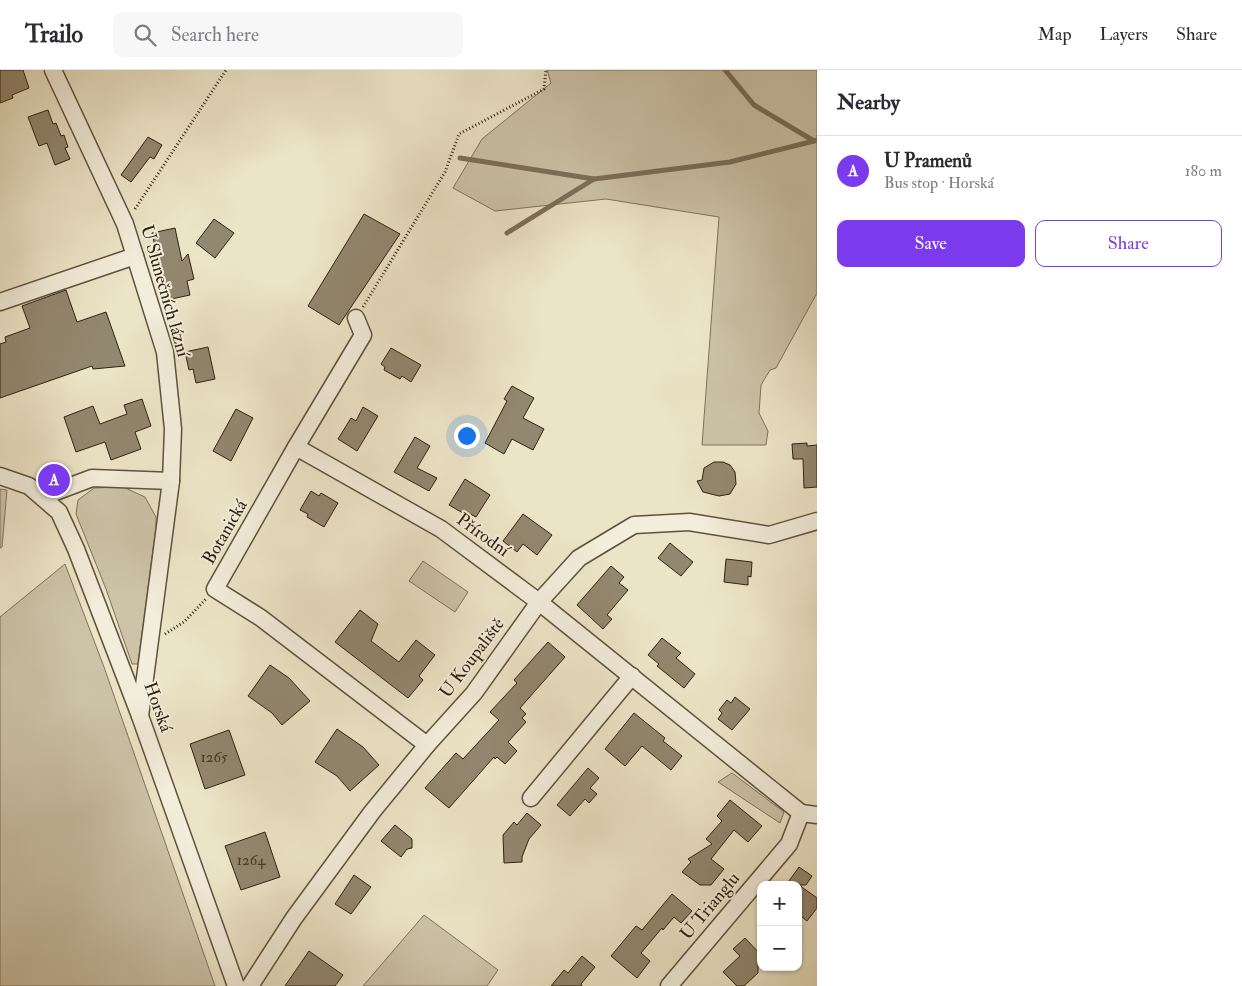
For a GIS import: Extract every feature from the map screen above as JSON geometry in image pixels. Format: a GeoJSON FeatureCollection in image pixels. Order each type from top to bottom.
{"type":"FeatureCollection","features":[{"type":"Feature","properties":{"kind":"street","name":"U Slunečních lázní"},"geometry":{"type":"LineString","coordinates":[[55,71],[125,224],[165,352],[173,429],[171,481],[140,716]]}},
{"type":"Feature","properties":{"kind":"street"},"geometry":{"type":"LineString","coordinates":[[0,302],[136,256]]}},
{"type":"Feature","properties":{"kind":"street","name":"Botanická"},"geometry":{"type":"LineString","coordinates":[[356,318],[363,335],[296,447],[215,589],[261,618],[427,745]]}},
{"type":"Feature","properties":{"kind":"street","name":"Přírodní"},"geometry":{"type":"LineString","coordinates":[[296,447],[441,529],[539,602],[809,814]]}},
{"type":"Feature","properties":{"kind":"street","name":"Horská"},"geometry":{"type":"LineString","coordinates":[[0,476],[29,486],[59,512],[76,549],[140,716],[236,986]]}},
{"type":"Feature","properties":{"kind":"street"},"geometry":{"type":"LineString","coordinates":[[42,497],[92,478],[171,481]]}},
{"type":"Feature","properties":{"kind":"street","name":"U Koupaliště"},"geometry":{"type":"LineString","coordinates":[[250,986],[311,896],[372,812],[427,745],[474,693],[539,602],[579,558],[634,524],[689,522],[769,535],[817,521]]}},
{"type":"Feature","properties":{"kind":"street"},"geometry":{"type":"LineString","coordinates":[[531,798],[632,676]]}},
{"type":"Feature","properties":{"kind":"street","name":"U Trianglu"},"geometry":{"type":"LineString","coordinates":[[669,986],[789,844],[809,814]]}},
{"type":"Feature","properties":{"kind":"path"},"geometry":{"type":"LineString","coordinates":[[125,224],[226,70]]}},
{"type":"Feature","properties":{"kind":"path"},"geometry":{"type":"LineString","coordinates":[[356,318],[445,172],[459,134],[544,89],[546,70]]}},
{"type":"Feature","properties":{"kind":"path"},"geometry":{"type":"LineString","coordinates":[[148,645],[184,622],[215,589]]}},
{"type":"Feature","properties":{"kind":"shaded area"},"geometry":{"type":"Polygon","coordinates":[[[547,70],[817,70],[817,293],[776,368],[770,370],[761,385],[759,413],[768,431],[766,445],[702,445],[719,217],[606,199],[495,211],[453,188],[482,139],[551,83],[547,70]]]}},
{"type":"Feature","properties":{"kind":"shaded area"},"geometry":{"type":"Polygon","coordinates":[[[123,487],[145,497],[156,517],[138,664],[132,664],[106,589],[76,514],[78,500],[94,488],[123,487]]]}},
{"type":"Feature","properties":{"kind":"shaded area"},"geometry":{"type":"Polygon","coordinates":[[[0,489],[7,490],[2,547],[0,548],[0,489]]]}},
{"type":"Feature","properties":{"kind":"shaded area"},"geometry":{"type":"Polygon","coordinates":[[[423,561],[468,592],[455,612],[409,581],[423,561]]]}},
{"type":"Feature","properties":{"kind":"shaded area"},"geometry":{"type":"Polygon","coordinates":[[[65,564],[104,667],[215,986],[0,986],[0,617],[65,564]]]}},
{"type":"Feature","properties":{"kind":"shaded area"},"geometry":{"type":"Polygon","coordinates":[[[732,773],[784,812],[780,823],[718,782],[732,773]]]}},
{"type":"Feature","properties":{"kind":"shaded area"},"geometry":{"type":"Polygon","coordinates":[[[424,915],[498,970],[487,986],[363,986],[424,915]]]}},
{"type":"Feature","properties":{"kind":"building"},"geometry":{"type":"Polygon","coordinates":[[[0,70],[23,70],[29,88],[12,95],[13,98],[0,103],[0,70]]]}},
{"type":"Feature","properties":{"kind":"building"},"geometry":{"type":"Polygon","coordinates":[[[48,110],[53,124],[56,123],[61,136],[64,135],[68,147],[65,148],[70,159],[55,165],[47,143],[39,146],[28,117],[48,110]]]}},
{"type":"Feature","properties":{"kind":"building"},"geometry":{"type":"Polygon","coordinates":[[[148,137],[162,145],[154,159],[150,157],[131,182],[121,175],[148,137]]]}},
{"type":"Feature","properties":{"kind":"building"},"geometry":{"type":"Polygon","coordinates":[[[364,214],[400,234],[339,325],[308,306],[364,214]]]}},
{"type":"Feature","properties":{"kind":"building"},"geometry":{"type":"Polygon","coordinates":[[[214,219],[234,233],[215,258],[196,243],[214,219]]]}},
{"type":"Feature","properties":{"kind":"building"},"geometry":{"type":"Polygon","coordinates":[[[175,228],[182,261],[188,254],[194,279],[187,281],[190,295],[167,300],[152,233],[175,228]]]}},
{"type":"Feature","properties":{"kind":"building"},"geometry":{"type":"Polygon","coordinates":[[[66,290],[77,322],[106,312],[125,366],[93,369],[92,366],[0,398],[0,344],[6,342],[5,337],[30,328],[22,306],[66,290]]]}},
{"type":"Feature","properties":{"kind":"building"},"geometry":{"type":"Polygon","coordinates":[[[208,347],[215,379],[196,383],[193,369],[189,370],[185,352],[208,347]]]}},
{"type":"Feature","properties":{"kind":"building"},"geometry":{"type":"Polygon","coordinates":[[[391,348],[421,365],[411,382],[402,376],[400,379],[384,370],[385,367],[381,364],[391,348]]]}},
{"type":"Feature","properties":{"kind":"building"},"geometry":{"type":"Polygon","coordinates":[[[512,386],[534,398],[523,418],[544,429],[533,450],[512,439],[504,454],[485,443],[507,401],[504,399],[512,386]]]}},
{"type":"Feature","properties":{"kind":"building"},"geometry":{"type":"Polygon","coordinates":[[[142,399],[151,426],[135,432],[141,449],[111,460],[105,442],[76,452],[64,417],[93,406],[100,424],[127,414],[124,405],[142,399]]]}},
{"type":"Feature","properties":{"kind":"building"},"geometry":{"type":"Polygon","coordinates":[[[363,407],[378,416],[357,451],[338,439],[351,418],[356,421],[363,407]]]}},
{"type":"Feature","properties":{"kind":"building"},"geometry":{"type":"Polygon","coordinates":[[[236,409],[253,418],[231,461],[213,451],[236,409]]]}},
{"type":"Feature","properties":{"kind":"building"},"geometry":{"type":"Polygon","coordinates":[[[415,437],[430,446],[417,468],[437,478],[429,491],[394,472],[415,437]]]}},
{"type":"Feature","properties":{"kind":"building"},"geometry":{"type":"Polygon","coordinates":[[[807,443],[807,446],[817,445],[817,487],[804,488],[803,459],[793,459],[792,444],[807,443]]]}},
{"type":"Feature","properties":{"kind":"building"},"geometry":{"type":"Polygon","coordinates":[[[714,462],[723,462],[730,465],[735,472],[736,484],[730,494],[719,496],[703,492],[697,481],[702,480],[704,468],[714,462]]]}},
{"type":"Feature","properties":{"kind":"building"},"geometry":{"type":"Polygon","coordinates":[[[465,479],[490,495],[476,517],[470,514],[468,516],[449,505],[465,479]]]}},
{"type":"Feature","properties":{"kind":"building"},"geometry":{"type":"Polygon","coordinates":[[[311,491],[319,496],[321,493],[338,503],[324,527],[307,517],[308,514],[300,510],[311,491]]]}},
{"type":"Feature","properties":{"kind":"building"},"geometry":{"type":"Polygon","coordinates":[[[523,514],[552,535],[537,555],[523,544],[517,552],[503,541],[523,514]]]}},
{"type":"Feature","properties":{"kind":"building"},"geometry":{"type":"Polygon","coordinates":[[[670,543],[693,562],[681,576],[658,558],[670,543]]]}},
{"type":"Feature","properties":{"kind":"building"},"geometry":{"type":"Polygon","coordinates":[[[726,559],[752,562],[751,577],[748,576],[748,585],[724,582],[726,559]]]}},
{"type":"Feature","properties":{"kind":"building"},"geometry":{"type":"Polygon","coordinates":[[[611,566],[624,577],[619,583],[628,590],[607,615],[612,619],[603,629],[577,605],[611,566]]]}},
{"type":"Feature","properties":{"kind":"building"},"geometry":{"type":"Polygon","coordinates":[[[360,610],[378,624],[371,641],[399,662],[416,640],[435,655],[419,676],[423,680],[408,698],[335,642],[360,610]]]}},
{"type":"Feature","properties":{"kind":"building"},"geometry":{"type":"Polygon","coordinates":[[[662,638],[681,653],[676,658],[695,674],[684,688],[657,666],[659,664],[648,655],[662,638]]]}},
{"type":"Feature","properties":{"kind":"building"},"geometry":{"type":"Polygon","coordinates":[[[548,642],[565,657],[520,708],[526,714],[522,718],[526,722],[508,742],[517,751],[505,764],[497,757],[495,759],[494,757],[449,808],[425,788],[456,753],[463,759],[499,720],[490,712],[517,683],[514,680],[548,642]]]}},
{"type":"Feature","properties":{"kind":"building"},"geometry":{"type":"Polygon","coordinates":[[[270,665],[289,678],[310,701],[282,725],[272,713],[248,696],[270,665]]]}},
{"type":"Feature","properties":{"kind":"building"},"geometry":{"type":"Polygon","coordinates":[[[735,697],[750,709],[732,730],[718,719],[722,713],[719,710],[727,700],[731,703],[735,697]]]}},
{"type":"Feature","properties":{"kind":"building"},"geometry":{"type":"Polygon","coordinates":[[[634,713],[665,738],[663,741],[682,756],[671,770],[642,746],[625,766],[605,749],[634,713]]]}},
{"type":"Feature","properties":{"kind":"building"},"geometry":{"type":"Polygon","coordinates":[[[337,729],[363,747],[379,765],[350,791],[337,776],[315,762],[337,729]]]}},
{"type":"Feature","properties":{"kind":"building"},"geometry":{"type":"Polygon","coordinates":[[[229,730],[245,775],[205,789],[190,744],[229,730]]]}},
{"type":"Feature","properties":{"kind":"building"},"geometry":{"type":"Polygon","coordinates":[[[588,768],[599,778],[590,788],[597,794],[589,803],[585,799],[570,816],[557,805],[588,768]]]}},
{"type":"Feature","properties":{"kind":"building"},"geometry":{"type":"Polygon","coordinates":[[[730,800],[762,826],[748,842],[734,830],[711,859],[724,869],[711,885],[700,885],[682,872],[691,862],[688,859],[712,844],[706,839],[722,821],[717,816],[730,800]]]}},
{"type":"Feature","properties":{"kind":"building"},"geometry":{"type":"Polygon","coordinates":[[[527,813],[541,825],[529,839],[522,862],[504,863],[503,835],[514,822],[517,825],[527,813]]]}},
{"type":"Feature","properties":{"kind":"building"},"geometry":{"type":"Polygon","coordinates":[[[395,825],[412,839],[412,848],[407,849],[401,857],[381,841],[395,825]]]}},
{"type":"Feature","properties":{"kind":"building"},"geometry":{"type":"Polygon","coordinates":[[[265,832],[280,877],[241,890],[225,846],[265,832]]]}},
{"type":"Feature","properties":{"kind":"building"},"geometry":{"type":"Polygon","coordinates":[[[799,867],[812,876],[806,885],[802,885],[802,881],[789,881],[799,867]]]}},
{"type":"Feature","properties":{"kind":"building"},"geometry":{"type":"Polygon","coordinates":[[[354,875],[371,887],[351,914],[335,904],[354,875]]]}},
{"type":"Feature","properties":{"kind":"building"},"geometry":{"type":"Polygon","coordinates":[[[802,887],[817,898],[817,908],[807,921],[802,917],[802,887]]]}},
{"type":"Feature","properties":{"kind":"building"},"geometry":{"type":"Polygon","coordinates":[[[672,894],[692,911],[681,923],[674,917],[641,953],[650,961],[637,978],[611,956],[636,926],[642,930],[672,894]]]}},
{"type":"Feature","properties":{"kind":"building"},"geometry":{"type":"Polygon","coordinates":[[[745,938],[757,951],[758,973],[744,986],[737,986],[723,972],[740,956],[733,949],[745,938]]]}},
{"type":"Feature","properties":{"kind":"building"},"geometry":{"type":"Polygon","coordinates":[[[309,951],[343,975],[335,986],[285,986],[309,951]]]}},
{"type":"Feature","properties":{"kind":"building"},"geometry":{"type":"Polygon","coordinates":[[[582,956],[595,967],[581,984],[582,986],[551,986],[564,970],[568,973],[582,956]]]}},
{"type":"Feature","properties":{"kind":"waterway"},"geometry":{"type":"LineString","coordinates":[[725,70],[754,105],[814,141],[817,140]]}},
{"type":"Feature","properties":{"kind":"waterway"},"geometry":{"type":"LineString","coordinates":[[460,158],[594,179],[730,162],[814,141]]}},
{"type":"Feature","properties":{"kind":"waterway"},"geometry":{"type":"LineString","coordinates":[[507,233],[594,179]]}},
{"type":"Feature","properties":{"kind":"place","name":"U Pramenů"},"geometry":{"type":"Point","coordinates":[54,480]}}]}
